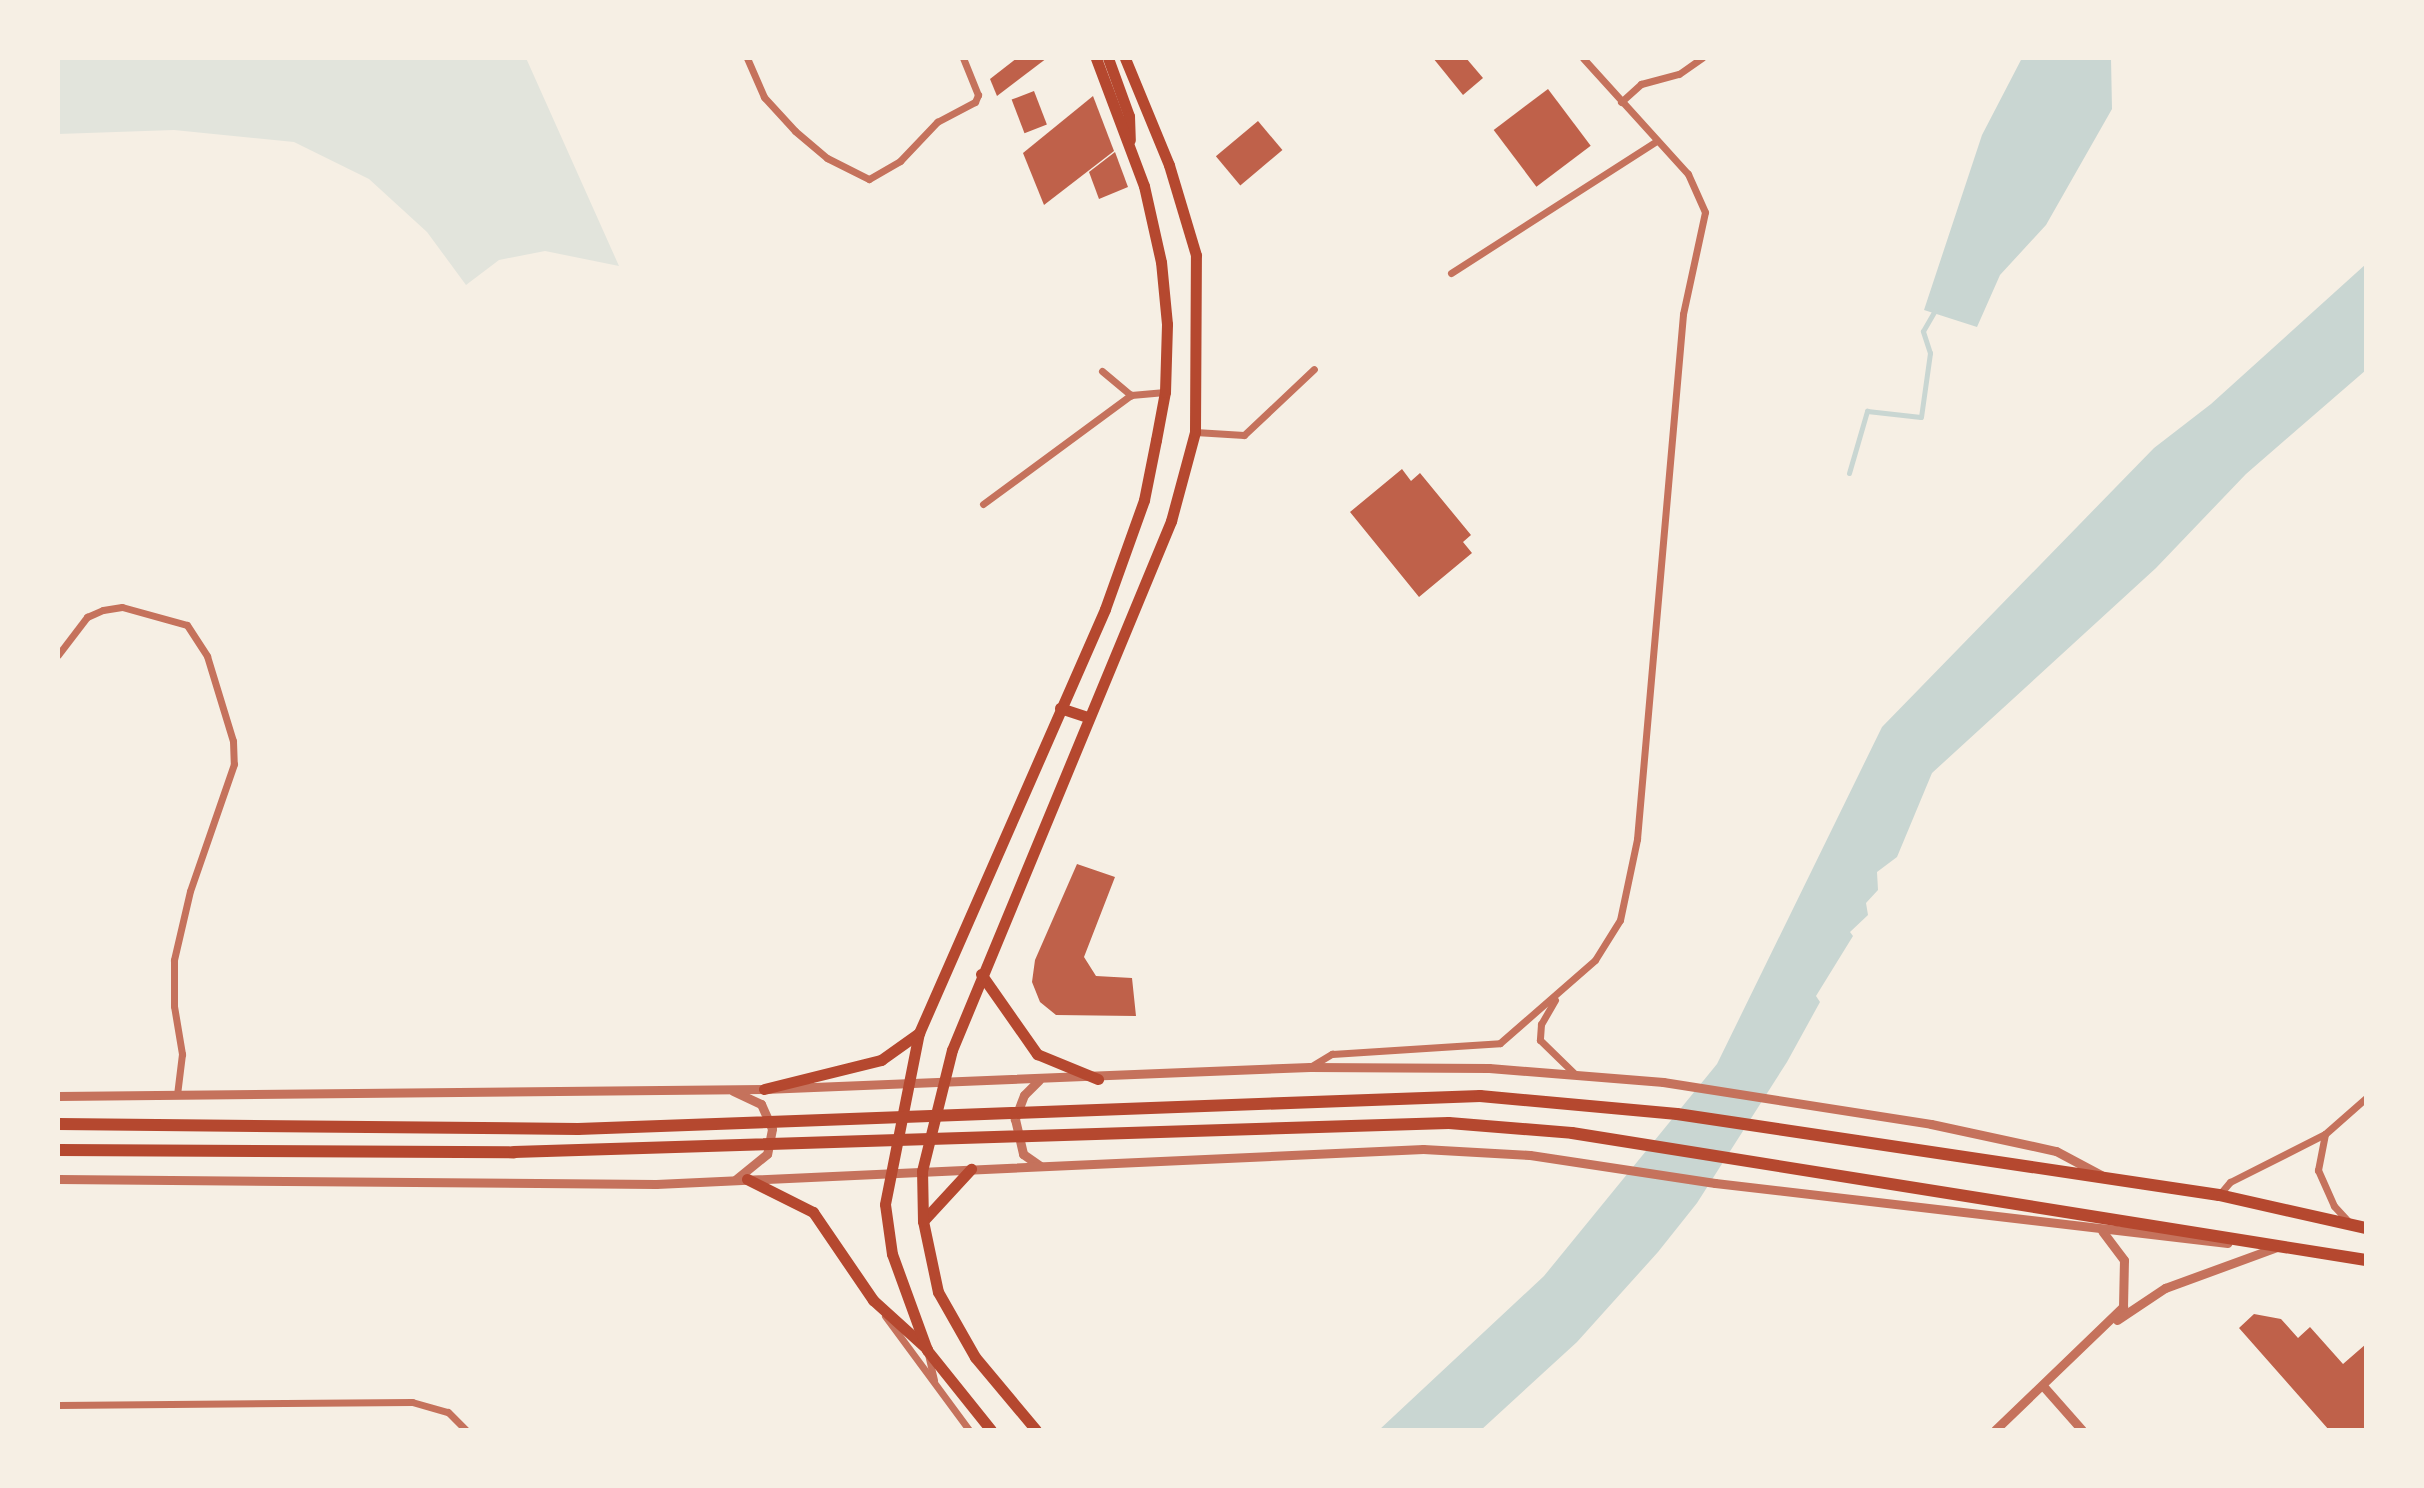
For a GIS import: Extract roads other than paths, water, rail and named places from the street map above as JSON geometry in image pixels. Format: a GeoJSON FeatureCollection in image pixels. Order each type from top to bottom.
{"type":"FeatureCollection","features":[{"type":"Feature","properties":{"kind":"highway"},"geometry":{"type":"LineString","coordinates":[[58,1124],[578,1129],[1480,1096],[1677,1114],[2219,1195],[2362,1229]]}},
{"type":"Feature","properties":{"kind":"highway"},"geometry":{"type":"LineString","coordinates":[[58,1150],[576,1149],[1237,1132],[1449,1123],[1649,1145],[2282,1244],[2366,1260]]}},
{"type":"Feature","properties":{"kind":"main road"},"geometry":{"type":"LineString","coordinates":[[927,1350],[892,1254],[885,1204],[888,1173],[919,1033],[1105,609],[1144,500],[1165,392],[1167,324],[1161,262],[1130,149],[1096,58]]}},
{"type":"Feature","properties":{"kind":"main road"},"geometry":{"type":"LineString","coordinates":[[1108,58],[1129,116],[1130,149]]}},
{"type":"Feature","properties":{"kind":"main road"},"geometry":{"type":"LineString","coordinates":[[1036,1430],[953,1326],[928,1258],[923,1221],[922,1171],[944,1083],[981,974],[1171,521],[1195,432],[1196,255],[1169,165],[1125,58]]}},
{"type":"Feature","properties":{"kind":"main road"},"geometry":{"type":"LineString","coordinates":[[1060,708],[1087,717]]}},
{"type":"Feature","properties":{"kind":"main road"},"geometry":{"type":"LineString","coordinates":[[981,974],[1037,1054],[1098,1079]]}},
{"type":"Feature","properties":{"kind":"main road"},"geometry":{"type":"LineString","coordinates":[[764,1089],[881,1060],[919,1033]]}},
{"type":"Feature","properties":{"kind":"main road"},"geometry":{"type":"LineString","coordinates":[[923,1221],[971,1169]]}},
{"type":"Feature","properties":{"kind":"main road"},"geometry":{"type":"LineString","coordinates":[[740,1179],[813,1212],[873,1300],[927,1350],[991,1430]]}},
{"type":"Feature","properties":{"kind":"street"},"geometry":{"type":"LineString","coordinates":[[747,58],[764,97],[795,131],[827,158],[869,179],[900,161],[937,122],[975,102],[978,95],[963,58]]}},
{"type":"Feature","properties":{"kind":"street"},"geometry":{"type":"LineString","coordinates":[[1310,1067],[1332,1054],[1486,1047],[1500,1043],[1558,995],[1611,940],[1637,839],[1677,366],[1705,212],[1694,182],[1583,58]]}},
{"type":"Feature","properties":{"kind":"street"},"geometry":{"type":"LineString","coordinates":[[1621,102],[1641,84],[1679,74],[1702,58]]}},
{"type":"Feature","properties":{"kind":"street"},"geometry":{"type":"LineString","coordinates":[[1451,273],[1657,141]]}},
{"type":"Feature","properties":{"kind":"street"},"geometry":{"type":"LineString","coordinates":[[1195,432],[1244,435],[1314,369]]}},
{"type":"Feature","properties":{"kind":"street"},"geometry":{"type":"LineString","coordinates":[[1102,371],[1131,395]]}},
{"type":"Feature","properties":{"kind":"street"},"geometry":{"type":"LineString","coordinates":[[983,504],[1131,395],[1165,392]]}},
{"type":"Feature","properties":{"kind":"street"},"geometry":{"type":"LineString","coordinates":[[58,655],[87,617],[103,610],[122,607],[187,625],[207,656],[233,741],[234,764],[190,891],[174,960],[174,1006],[182,1054],[177,1095]]}},
{"type":"Feature","properties":{"kind":"street"},"geometry":{"type":"LineString","coordinates":[[1558,995],[1541,1024],[1540,1040],[1575,1074]]}},
{"type":"Feature","properties":{"kind":"street"},"geometry":{"type":"LineString","coordinates":[[58,1096],[764,1089],[1098,1079],[1310,1067],[1575,1074],[1792,1101],[2056,1151],[2108,1179]]}},
{"type":"Feature","properties":{"kind":"street"},"geometry":{"type":"LineString","coordinates":[[1039,1080],[1024,1095],[1015,1119],[1023,1154],[1040,1166]]}},
{"type":"Feature","properties":{"kind":"street"},"geometry":{"type":"LineString","coordinates":[[729,1089],[761,1104],[772,1129],[767,1154],[740,1179]]}},
{"type":"Feature","properties":{"kind":"street"},"geometry":{"type":"LineString","coordinates":[[2219,1195],[2230,1182],[2325,1134],[2366,1098]]}},
{"type":"Feature","properties":{"kind":"street"},"geometry":{"type":"LineString","coordinates":[[2325,1134],[2318,1170],[2334,1206],[2362,1229]]}},
{"type":"Feature","properties":{"kind":"street"},"geometry":{"type":"LineString","coordinates":[[58,1179],[656,1184],[1423,1149],[1612,1166],[1715,1183],[2102,1231],[2282,1244]]}},
{"type":"Feature","properties":{"kind":"street"},"geometry":{"type":"LineString","coordinates":[[2102,1231],[2128,1274],[2123,1307],[2114,1322]]}},
{"type":"Feature","properties":{"kind":"street"},"geometry":{"type":"LineString","coordinates":[[1995,1430],[2114,1322],[2165,1288],[2282,1244]]}},
{"type":"Feature","properties":{"kind":"street"},"geometry":{"type":"LineString","coordinates":[[873,1300],[969,1430]]}},
{"type":"Feature","properties":{"kind":"street"},"geometry":{"type":"LineString","coordinates":[[927,1350],[936,1386]]}},
{"type":"Feature","properties":{"kind":"street"},"geometry":{"type":"LineString","coordinates":[[2044,1387],[2082,1430]]}},
{"type":"Feature","properties":{"kind":"street"},"geometry":{"type":"LineString","coordinates":[[58,1405],[412,1402],[448,1412],[466,1430]]}},
{"type":"Feature","properties":{"kind":"waterway"},"geometry":{"type":"LineString","coordinates":[[1849,473],[1867,411],[1921,417],[1930,353],[1923,331],[1935,310]]}}]}
